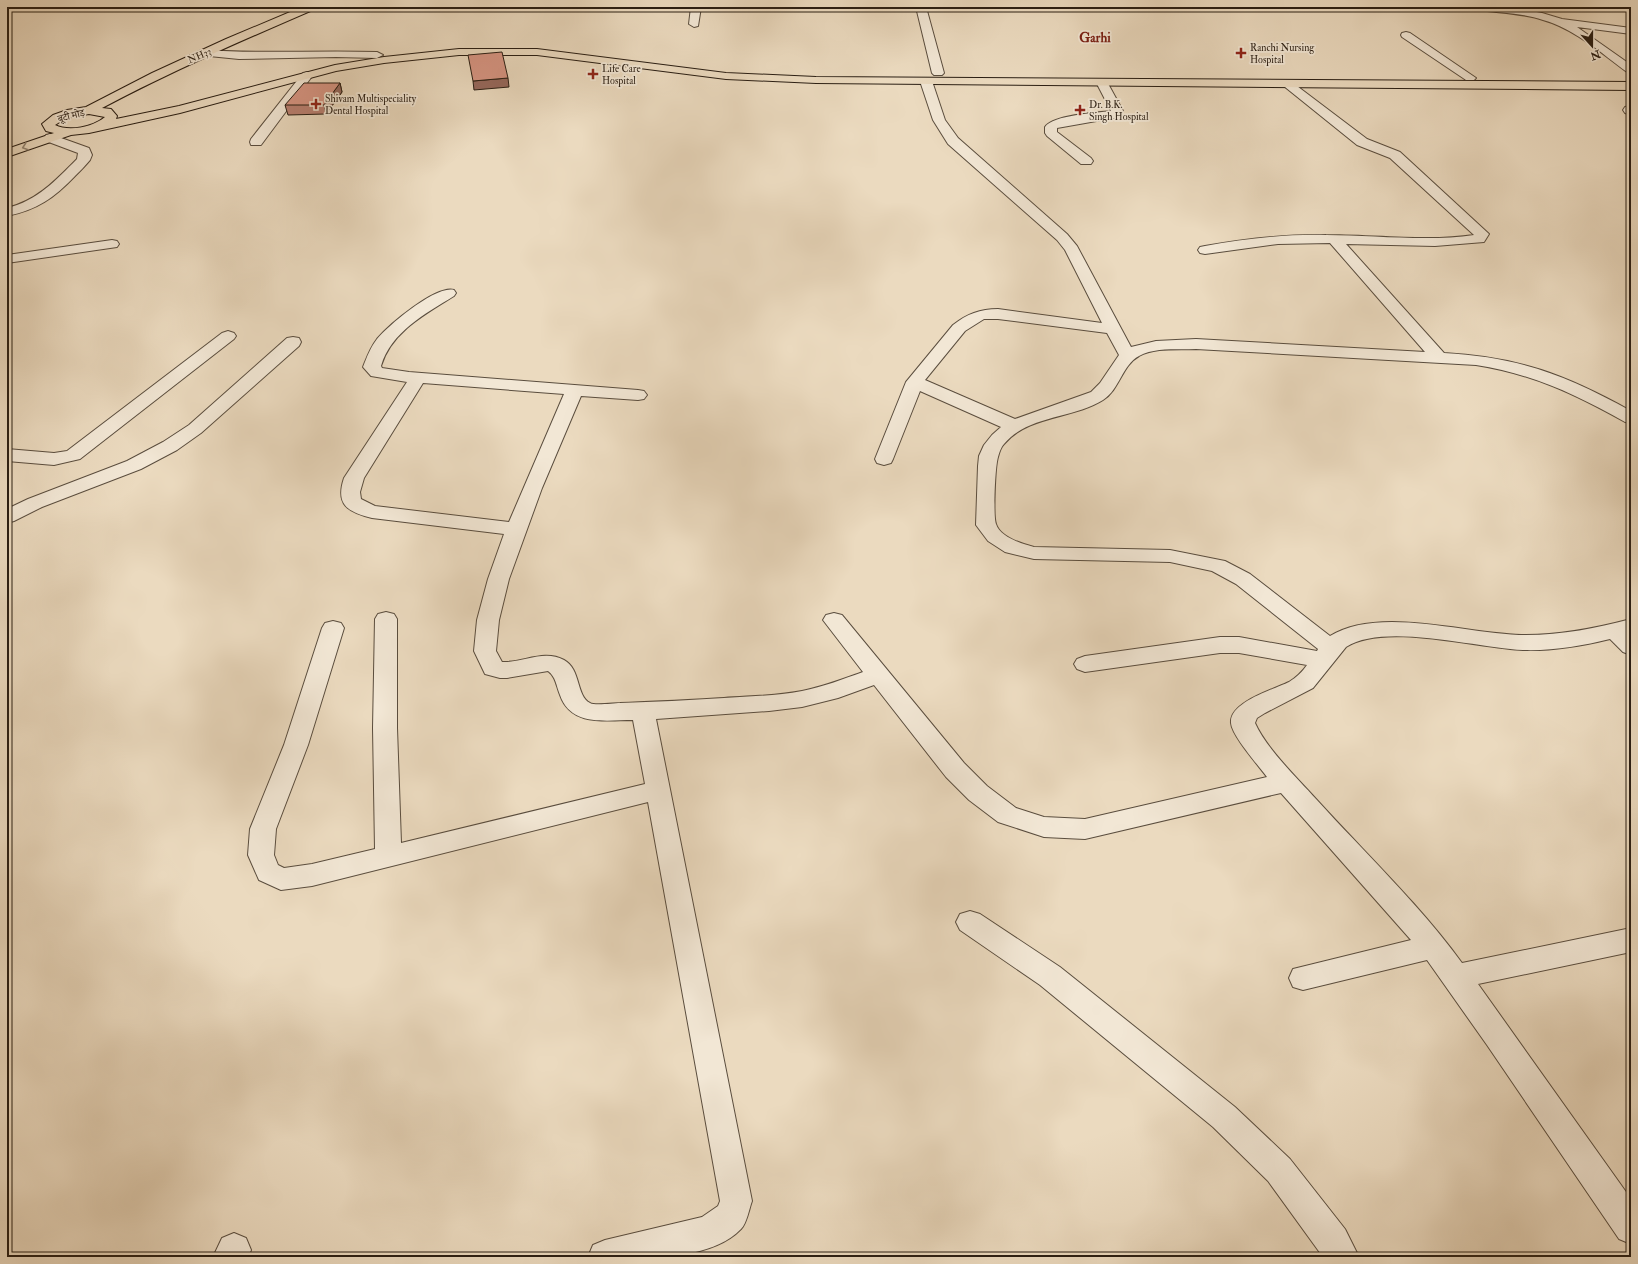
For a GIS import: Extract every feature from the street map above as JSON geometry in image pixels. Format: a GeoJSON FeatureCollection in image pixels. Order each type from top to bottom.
{"type":"FeatureCollection","features":[{"type":"Feature","properties":{"kind":"main road","name":"NH33"},"geometry":{"type":"LineString","coordinates":[[90,110],[136,84],[204,53],[219,47],[242,42],[315,8]]}},
{"type":"Feature","properties":{"kind":"main road"},"geometry":{"type":"LineString","coordinates":[[111,116],[156,108],[270,77],[377,55],[460,45],[519,45],[572,49],[749,70],[792,72],[1631,79]]}},
{"type":"Feature","properties":{"kind":"main road"},"geometry":{"type":"LineString","coordinates":[[97,127],[174,110],[307,74],[361,63],[413,56],[478,51],[515,51],[570,56],[626,65],[726,76],[816,80],[1289,85],[1631,86]]}},
{"type":"Feature","properties":{"kind":"main road","name":"बूटी मोड़"},"geometry":{"type":"LineString","coordinates":[[90,110],[107,112],[111,116],[110,119],[97,127],[69,132],[58,131],[50,128],[48,124],[53,119],[63,115],[90,110]]}},
{"type":"Feature","properties":{"kind":"main road"},"geometry":{"type":"LineString","coordinates":[[7,142],[48,124]]}},
{"type":"Feature","properties":{"kind":"main road"},"geometry":{"type":"LineString","coordinates":[[7,153],[69,132]]}},
{"type":"Feature","properties":{"kind":"street"},"geometry":{"type":"LineString","coordinates":[[694,24],[696,7]]}},
{"type":"Feature","properties":{"kind":"street"},"geometry":{"type":"LineString","coordinates":[[921,7],[938,73]]}},
{"type":"Feature","properties":{"kind":"street"},"geometry":{"type":"LineString","coordinates":[[1479,7],[1631,31]]}},
{"type":"Feature","properties":{"kind":"street"},"geometry":{"type":"LineString","coordinates":[[1556,20],[1573,29],[1631,70]]}},
{"type":"Feature","properties":{"kind":"street"},"geometry":{"type":"LineString","coordinates":[[1406,35],[1470,78]]}},
{"type":"Feature","properties":{"kind":"street"},"geometry":{"type":"LineString","coordinates":[[204,53],[239,56],[336,54],[377,55]]}},
{"type":"Feature","properties":{"kind":"street"},"geometry":{"type":"LineString","coordinates":[[256,142],[307,74]]}},
{"type":"Feature","properties":{"kind":"street"},"geometry":{"type":"LineString","coordinates":[[926,81],[939,120],[953,141],[1062,237],[1072,249],[1128,356]]}},
{"type":"Feature","properties":{"kind":"street"},"geometry":{"type":"LineString","coordinates":[[1086,161],[1051,133],[1051,127],[1054,124],[1062,122],[1115,114],[1117,110],[1102,82]]}},
{"type":"Feature","properties":{"kind":"street"},"geometry":{"type":"LineString","coordinates":[[1205,250],[1281,240],[1334,239],[1463,241],[1479,239],[1482,234],[1395,155],[1362,142],[1289,85]]}},
{"type":"Feature","properties":{"kind":"street"},"geometry":{"type":"LineString","coordinates":[[7,212],[25,208],[38,202],[51,192],[83,160],[86,155],[84,151],[50,138]]}},
{"type":"Feature","properties":{"kind":"street"},"geometry":{"type":"LineString","coordinates":[[1334,239],[1439,358]]}},
{"type":"Feature","properties":{"kind":"street"},"geometry":{"type":"LineString","coordinates":[[7,259],[112,244]]}},
{"type":"Feature","properties":{"kind":"street"},"geometry":{"type":"LineString","coordinates":[[448,293],[407,319],[393,332],[374,358],[372,367],[377,372],[418,378],[638,395]]}},
{"type":"Feature","properties":{"kind":"street"},"geometry":{"type":"LineString","coordinates":[[884,459],[915,382],[959,328],[968,321],[985,314],[998,314],[1114,329]]}},
{"type":"Feature","properties":{"kind":"street"},"geometry":{"type":"LineString","coordinates":[[7,455],[54,459],[73,455],[228,336]]}},
{"type":"Feature","properties":{"kind":"street"},"geometry":{"type":"LineString","coordinates":[[7,517],[35,503],[134,465],[170,446],[195,429],[293,342]]}},
{"type":"Feature","properties":{"kind":"street"},"geometry":{"type":"LineString","coordinates":[[1327,654],[1243,579],[1218,566],[1170,556],[1034,553],[1012,548],[995,537],[986,524],[988,457],[998,439],[1015,426],[1098,396],[1128,356],[1149,347],[1165,345],[1196,344],[1439,358],[1503,364],[1559,380],[1631,418]]}},
{"type":"Feature","properties":{"kind":"street"},"geometry":{"type":"LineString","coordinates":[[418,378],[354,478],[349,491],[350,498],[357,507],[372,512],[516,529]]}},
{"type":"Feature","properties":{"kind":"street"},"geometry":{"type":"LineString","coordinates":[[915,382],[1015,426]]}},
{"type":"Feature","properties":{"kind":"street"},"geometry":{"type":"LineString","coordinates":[[575,390],[516,529],[489,606],[484,652],[486,661],[493,668],[505,670],[542,663],[554,664],[561,668],[573,702],[584,711],[591,712],[643,711],[769,703],[802,699],[830,692],[878,675]]}},
{"type":"Feature","properties":{"kind":"street"},"geometry":{"type":"LineString","coordinates":[[386,619],[385,728],[388,856]]}},
{"type":"Feature","properties":{"kind":"street"},"geometry":{"type":"LineString","coordinates":[[834,620],[955,770],[978,793],[1007,815],[1044,827],[1085,829],[1286,782]]}},
{"type":"Feature","properties":{"kind":"street"},"geometry":{"type":"LineString","coordinates":[[333,628],[296,745],[262,829],[261,855],[268,872],[281,879],[312,875],[659,790]]}},
{"type":"Feature","properties":{"kind":"street"},"geometry":{"type":"LineString","coordinates":[[1626,634],[1553,642],[1512,642],[1409,630],[1370,630],[1344,638],[1327,654],[1301,686],[1254,708],[1244,715],[1242,722],[1245,732],[1286,782],[1433,947],[1513,1056],[1628,1219]]}},
{"type":"Feature","properties":{"kind":"street"},"geometry":{"type":"LineString","coordinates":[[1085,664],[1220,645],[1239,645],[1327,654]]}},
{"type":"Feature","properties":{"kind":"street"},"geometry":{"type":"LineString","coordinates":[[605,1257],[710,1232],[730,1217],[736,1201],[643,711]]}},
{"type":"Feature","properties":{"kind":"street"},"geometry":{"type":"LineString","coordinates":[[970,922],[1050,976],[1224,1117],[1279,1170],[1333,1241],[1342,1257]]}},
{"type":"Feature","properties":{"kind":"street"},"geometry":{"type":"LineString","coordinates":[[1456,977],[1631,940]]}},
{"type":"Feature","properties":{"kind":"street"},"geometry":{"type":"LineString","coordinates":[[1303,978],[1433,947]]}},
{"type":"Feature","properties":{"kind":"building"},"geometry":{"type":"Polygon","coordinates":[[[502,52],[508,78],[473,81],[468,55],[502,52]]]}},
{"type":"Feature","properties":{"kind":"building"},"geometry":{"type":"Polygon","coordinates":[[[304,83],[340,83],[324,105],[285,105],[304,83]]]}},
{"type":"Feature","properties":{"kind":"place","name":"Ranchi Nursing Hospital"},"geometry":{"type":"Point","coordinates":[1241,53]}},
{"type":"Feature","properties":{"kind":"place","name":"Life Care Hospital"},"geometry":{"type":"Point","coordinates":[593,74]}},
{"type":"Feature","properties":{"kind":"place","name":"Shivam Multispeciality Dental Hospital"},"geometry":{"type":"Point","coordinates":[316,104]}},
{"type":"Feature","properties":{"kind":"place","name":"Dr. B.K. Singh Hospital"},"geometry":{"type":"Point","coordinates":[1080,110]}},
{"type":"Feature","properties":{"kind":"district","name":"Garhi"},"geometry":{"type":"Point","coordinates":[1095,37]}}]}
